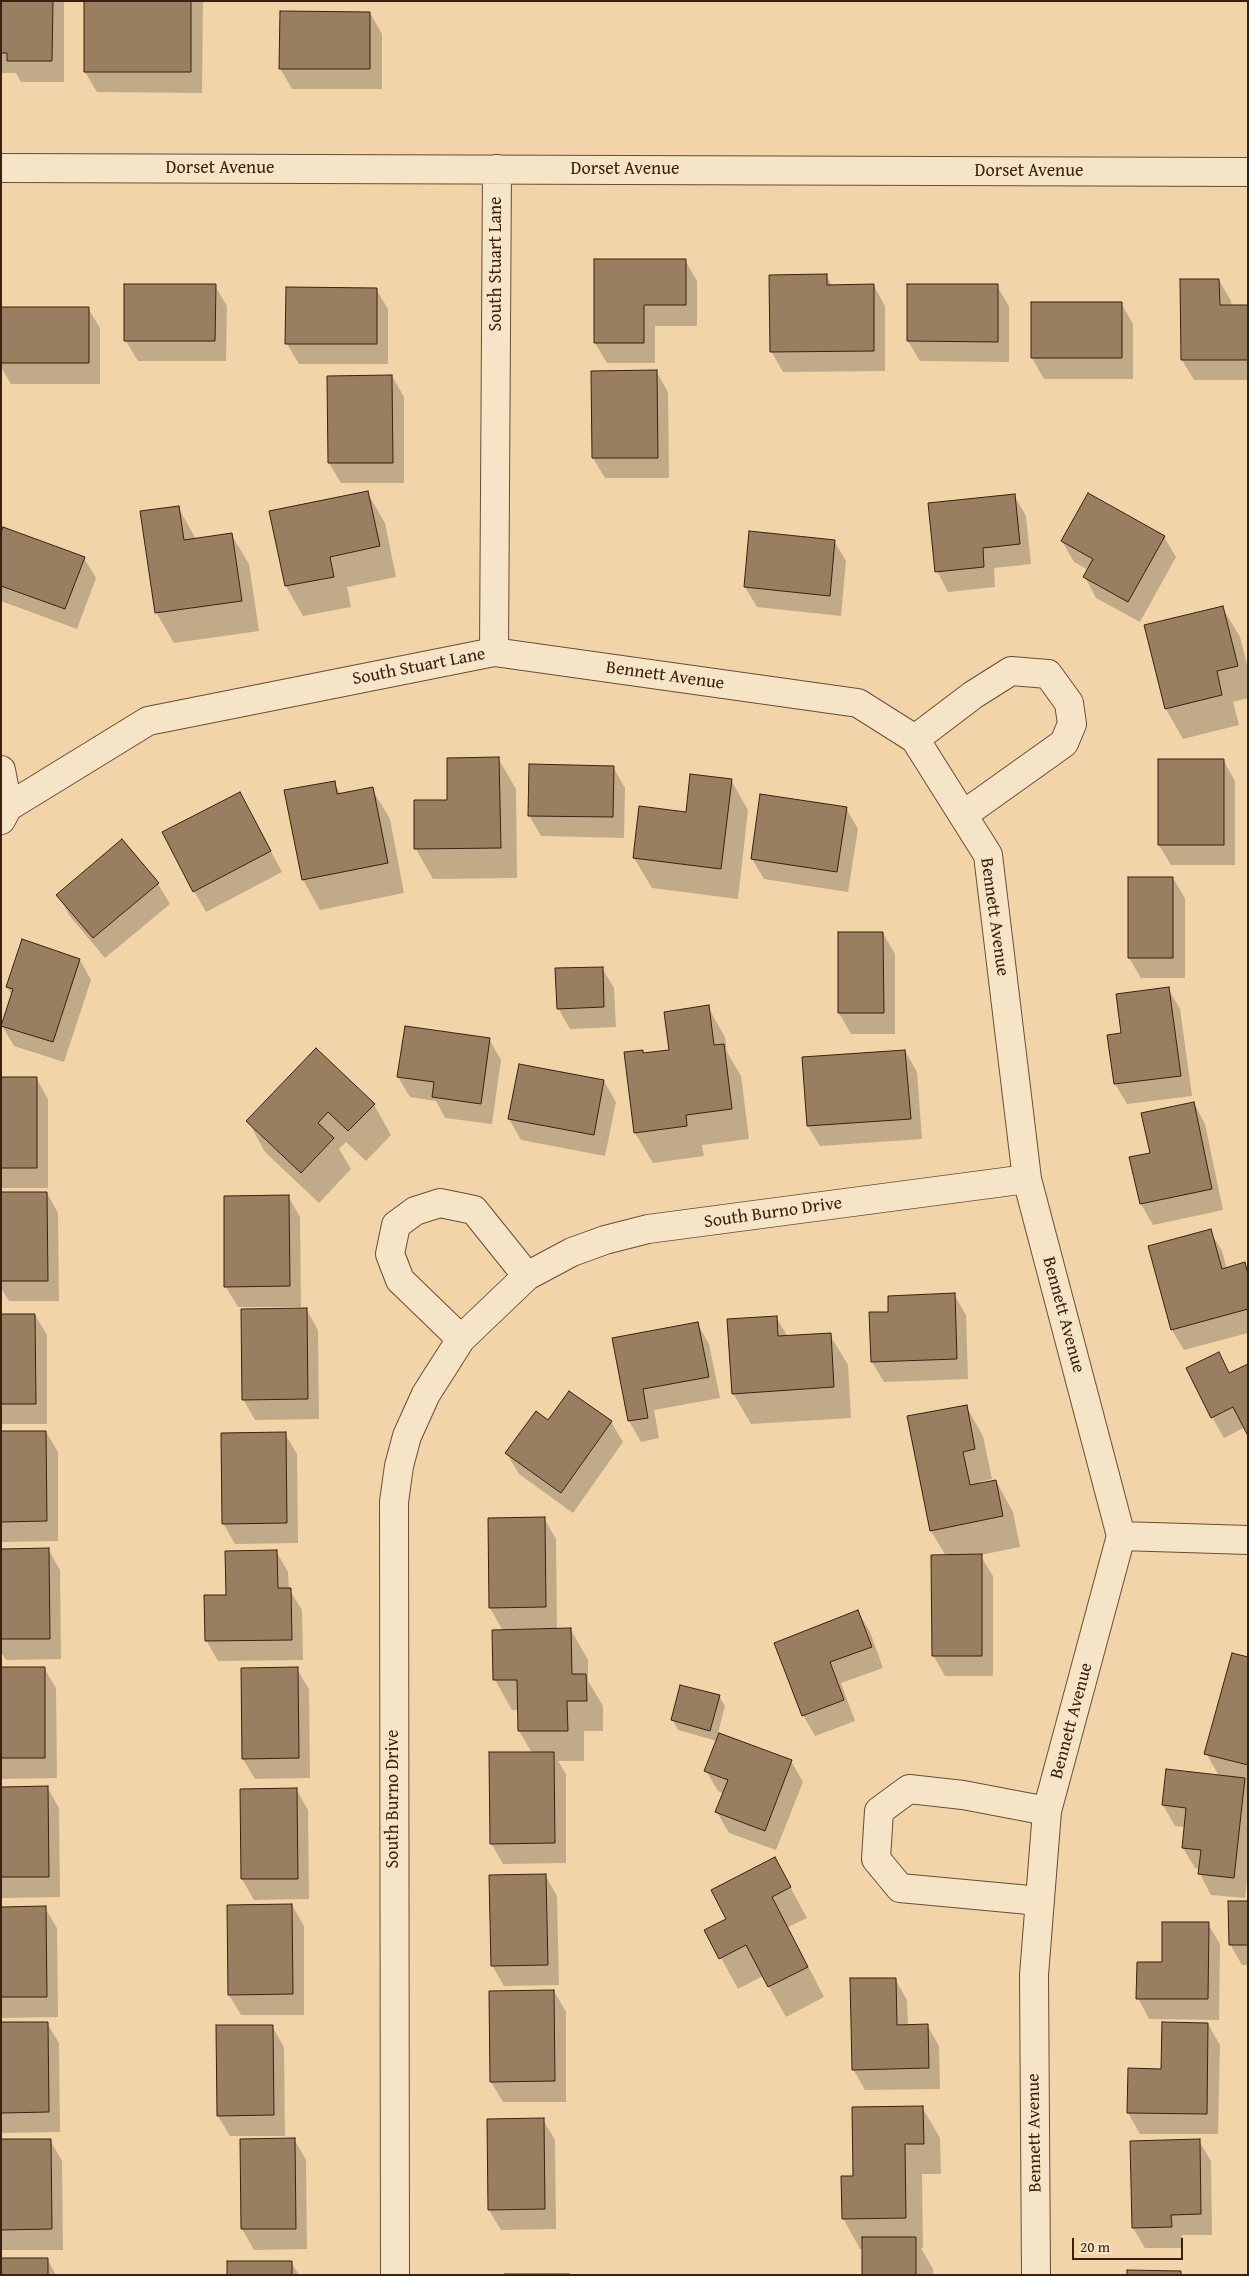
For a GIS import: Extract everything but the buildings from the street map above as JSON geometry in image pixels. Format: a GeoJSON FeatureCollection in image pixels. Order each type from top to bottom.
{"type":"FeatureCollection","features":[{"type":"Feature","properties":{"kind":"street","name":"Dorset Avenue"},"geometry":{"type":"LineString","coordinates":[[1,168],[1248,172]]}},
{"type":"Feature","properties":{"kind":"street","name":"South Stuart Lane"},"geometry":{"type":"LineString","coordinates":[[1,770],[4,810],[148,721],[494,652],[497,169]]}},
{"type":"Feature","properties":{"kind":"street","name":"Bennett Avenue"},"geometry":{"type":"LineString","coordinates":[[494,652],[858,704],[915,739],[988,855],[1027,1179],[1121,1536],[1047,1812],[1034,1975],[1036,2275]]}},
{"type":"Feature","properties":{"kind":"street"},"geometry":{"type":"LineString","coordinates":[[915,739],[973,696],[1012,671],[1048,674],[1069,704],[1072,724],[1064,743],[963,815]]}},
{"type":"Feature","properties":{"kind":"street","name":"South Burno Drive"},"geometry":{"type":"LineString","coordinates":[[395,2275],[394,1502],[399,1466],[407,1436],[426,1394],[461,1339],[527,1276],[572,1252],[605,1240],[648,1229],[1027,1179]]}},
{"type":"Feature","properties":{"kind":"street"},"geometry":{"type":"LineString","coordinates":[[461,1339],[400,1280],[390,1254],[396,1225],[415,1211],[440,1203],[474,1210],[527,1276]]}},
{"type":"Feature","properties":{"kind":"street"},"geometry":{"type":"LineString","coordinates":[[1121,1536],[1248,1540]]}},
{"type":"Feature","properties":{"kind":"street"},"geometry":{"type":"LineString","coordinates":[[1040,1901],[900,1888],[876,1859],[879,1812],[909,1789],[963,1795],[1047,1812]]}}]}
